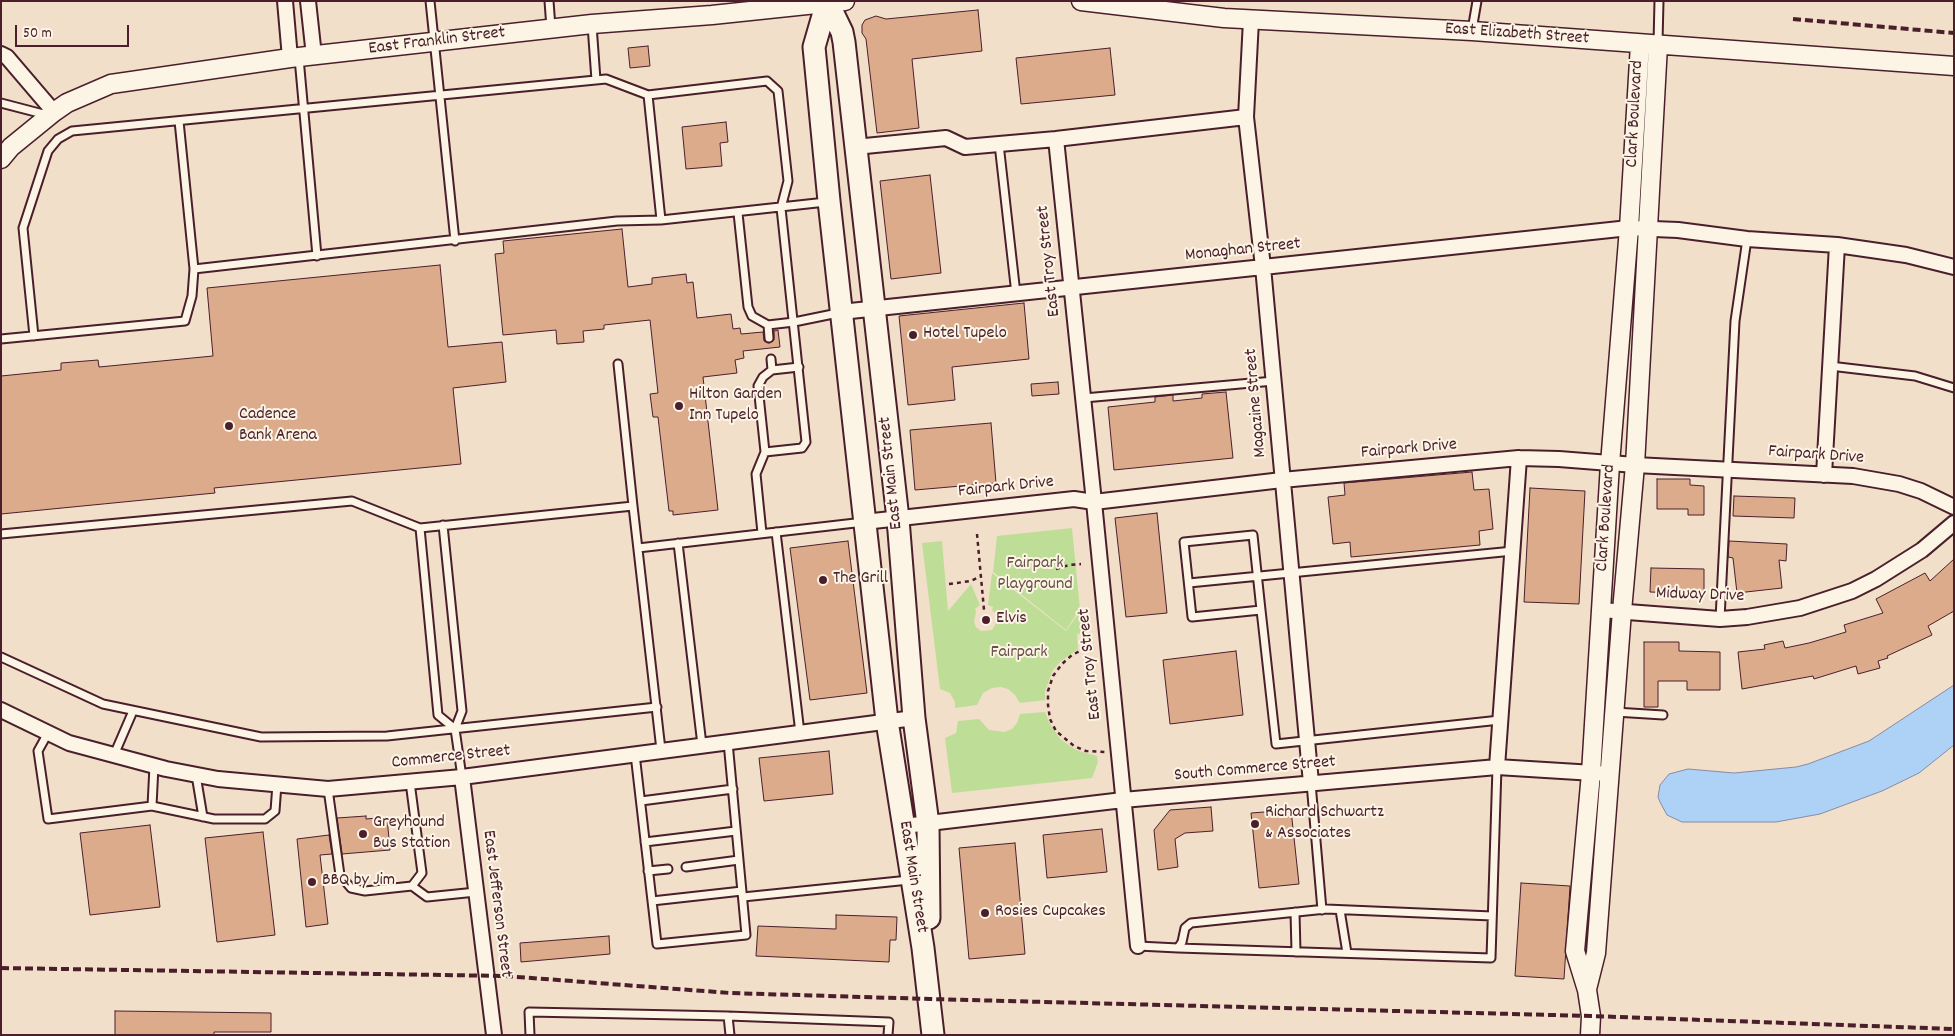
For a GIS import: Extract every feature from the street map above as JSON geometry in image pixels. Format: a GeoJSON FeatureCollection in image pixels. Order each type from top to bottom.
{"type":"FeatureCollection","features":[{"type":"Feature","properties":{"kind":"main road","name":"East Main Street"},"geometry":{"type":"LineString","coordinates":[[833,2],[842,32],[898,519],[914,718],[928,824],[929,921],[923,948]]}},
{"type":"Feature","properties":{"kind":"main road","name":"East Main Street"},"geometry":{"type":"LineString","coordinates":[[833,2],[814,47],[841,312],[887,721],[923,948],[933,1035]]}},
{"type":"Feature","properties":{"kind":"street"},"geometry":{"type":"LineString","coordinates":[[285,1],[301,57]]}},
{"type":"Feature","properties":{"kind":"street"},"geometry":{"type":"LineString","coordinates":[[301,57],[308,1]]}},
{"type":"Feature","properties":{"kind":"street","name":"East Elizabeth Street"},"geometry":{"type":"LineString","coordinates":[[1081,1],[1251,20],[1472,31],[1954,66]]}},
{"type":"Feature","properties":{"kind":"street","name":"East Franklin Street"},"geometry":{"type":"LineString","coordinates":[[5,150],[51,113],[67,103],[111,84],[301,57],[552,28],[712,15],[833,2]]}},
{"type":"Feature","properties":{"kind":"street","name":"Magazine Street"},"geometry":{"type":"LineString","coordinates":[[1251,20],[1246,116],[1274,380],[1311,783]]}},
{"type":"Feature","properties":{"kind":"street","name":"Clark Boulevard"},"geometry":{"type":"LineString","coordinates":[[1590,1035],[1591,1016],[1587,990],[1576,951],[1592,773],[1610,464],[1629,228],[1640,44]]}},
{"type":"Feature","properties":{"kind":"street","name":"Clark Boulevard"},"geometry":{"type":"LineString","coordinates":[[1587,990],[1596,953],[1635,465],[1658,45]]}},
{"type":"Feature","properties":{"kind":"street"},"geometry":{"type":"LineString","coordinates":[[1,54],[7,57],[51,113]]}},
{"type":"Feature","properties":{"kind":"street"},"geometry":{"type":"LineString","coordinates":[[855,147],[946,138],[965,148],[1246,116]]}},
{"type":"Feature","properties":{"kind":"street","name":"East Troy Street"},"geometry":{"type":"LineString","coordinates":[[1056,139],[1084,398],[1138,946]]}},
{"type":"Feature","properties":{"kind":"street","name":"Monaghan Street"},"geometry":{"type":"LineString","coordinates":[[841,312],[1629,228],[1678,230],[1746,239],[1837,245],[1906,255],[1954,267]]}},
{"type":"Feature","properties":{"kind":"street"},"geometry":{"type":"LineString","coordinates":[[1824,474],[1837,245]]}},
{"type":"Feature","properties":{"kind":"street"},"geometry":{"type":"LineString","coordinates":[[1497,768],[1519,458]]}},
{"type":"Feature","properties":{"kind":"street","name":"Fairpark Drive"},"geometry":{"type":"LineString","coordinates":[[864,522],[1074,499],[1094,502],[1282,480],[1519,458],[1559,458],[1610,464],[1824,474],[1868,478],[1899,484],[1954,507]]}},
{"type":"Feature","properties":{"kind":"street","name":"Midway Drive"},"geometry":{"type":"LineString","coordinates":[[1601,610],[1720,619],[1747,617],[1800,608],[1852,591],[1900,566],[1937,539],[1954,523]]}},
{"type":"Feature","properties":{"kind":"street","name":"Commerce Street"},"geometry":{"type":"LineString","coordinates":[[1,710],[69,743],[154,766],[218,779],[328,788],[462,777],[914,718]]}},
{"type":"Feature","properties":{"kind":"street","name":"South Commerce Street"},"geometry":{"type":"LineString","coordinates":[[904,826],[1123,800],[1497,768],[1610,774]]}},
{"type":"Feature","properties":{"kind":"street","name":"East Jefferson Street"},"geometry":{"type":"LineString","coordinates":[[462,777],[494,1035]]}},
{"type":"Feature","properties":{"kind":"lane"},"geometry":{"type":"LineString","coordinates":[[430,1],[455,240]]}},
{"type":"Feature","properties":{"kind":"lane"},"geometry":{"type":"LineString","coordinates":[[549,1],[552,28]]}},
{"type":"Feature","properties":{"kind":"lane"},"geometry":{"type":"LineString","coordinates":[[1472,31],[1477,1]]}},
{"type":"Feature","properties":{"kind":"lane"},"geometry":{"type":"LineString","coordinates":[[1658,45],[1659,1]]}},
{"type":"Feature","properties":{"kind":"lane"},"geometry":{"type":"LineString","coordinates":[[592,24],[596,80]]}},
{"type":"Feature","properties":{"kind":"lane"},"geometry":{"type":"LineString","coordinates":[[301,57],[303,108],[317,256]]}},
{"type":"Feature","properties":{"kind":"lane"},"geometry":{"type":"LineString","coordinates":[[34,336],[22,228],[48,151],[58,138],[72,131],[606,79],[648,95],[767,81],[778,91],[788,181],[781,208],[806,442],[802,448],[765,452]]}},
{"type":"Feature","properties":{"kind":"lane"},"geometry":{"type":"LineString","coordinates":[[648,95],[661,220]]}},
{"type":"Feature","properties":{"kind":"lane"},"geometry":{"type":"LineString","coordinates":[[1,102],[51,113]]}},
{"type":"Feature","properties":{"kind":"lane"},"geometry":{"type":"LineString","coordinates":[[1,339],[185,321],[192,296],[194,269],[179,120]]}},
{"type":"Feature","properties":{"kind":"lane"},"geometry":{"type":"LineString","coordinates":[[998,144],[1016,294]]}},
{"type":"Feature","properties":{"kind":"lane"},"geometry":{"type":"LineString","coordinates":[[194,269],[617,221],[661,220],[738,213],[829,201]]}},
{"type":"Feature","properties":{"kind":"lane"},"geometry":{"type":"LineString","coordinates":[[738,213],[748,307],[752,316],[768,326],[841,312]]}},
{"type":"Feature","properties":{"kind":"lane"},"geometry":{"type":"LineString","coordinates":[[1720,619],[1735,321],[1746,239]]}},
{"type":"Feature","properties":{"kind":"lane"},"geometry":{"type":"LineString","coordinates":[[768,326],[769,338]]}},
{"type":"Feature","properties":{"kind":"lane"},"geometry":{"type":"LineString","coordinates":[[771,359],[772,370]]}},
{"type":"Feature","properties":{"kind":"lane"},"geometry":{"type":"LineString","coordinates":[[618,364],[661,750]]}},
{"type":"Feature","properties":{"kind":"lane"},"geometry":{"type":"LineString","coordinates":[[1830,366],[1915,376],[1954,388]]}},
{"type":"Feature","properties":{"kind":"lane"},"geometry":{"type":"LineString","coordinates":[[762,533],[756,474],[765,452],[758,386],[763,377],[772,370],[798,367]]}},
{"type":"Feature","properties":{"kind":"lane"},"geometry":{"type":"LineString","coordinates":[[1084,398],[1274,380]]}},
{"type":"Feature","properties":{"kind":"lane"},"geometry":{"type":"LineString","coordinates":[[1,534],[352,501],[420,528],[633,506]]}},
{"type":"Feature","properties":{"kind":"lane"},"geometry":{"type":"LineString","coordinates":[[638,548],[864,522]]}},
{"type":"Feature","properties":{"kind":"lane"},"geometry":{"type":"LineString","coordinates":[[443,526],[462,711],[455,729],[462,777]]}},
{"type":"Feature","properties":{"kind":"lane"},"geometry":{"type":"LineString","coordinates":[[420,528],[438,715],[455,729]]}},
{"type":"Feature","properties":{"kind":"lane"},"geometry":{"type":"LineString","coordinates":[[776,532],[800,732]]}},
{"type":"Feature","properties":{"kind":"lane"},"geometry":{"type":"LineString","coordinates":[[1261,610],[1192,617],[1184,542],[1253,535],[1276,744],[1500,720]]}},
{"type":"Feature","properties":{"kind":"lane"},"geometry":{"type":"LineString","coordinates":[[678,543],[702,745]]}},
{"type":"Feature","properties":{"kind":"lane"},"geometry":{"type":"LineString","coordinates":[[1189,583],[1513,552]]}},
{"type":"Feature","properties":{"kind":"lane"},"geometry":{"type":"LineString","coordinates":[[1,657],[103,704],[261,737],[387,736],[657,707]]}},
{"type":"Feature","properties":{"kind":"lane"},"geometry":{"type":"LineString","coordinates":[[114,755],[133,711]]}},
{"type":"Feature","properties":{"kind":"lane"},"geometry":{"type":"LineString","coordinates":[[1614,712],[1663,715]]}},
{"type":"Feature","properties":{"kind":"lane"},"geometry":{"type":"LineString","coordinates":[[48,733],[38,751],[48,819],[152,806],[214,820],[265,819],[275,811],[277,784]]}},
{"type":"Feature","properties":{"kind":"lane"},"geometry":{"type":"LineString","coordinates":[[635,753],[657,944],[746,935],[728,742]]}},
{"type":"Feature","properties":{"kind":"lane"},"geometry":{"type":"LineString","coordinates":[[152,806],[154,766]]}},
{"type":"Feature","properties":{"kind":"lane"},"geometry":{"type":"LineString","coordinates":[[1138,946],[1491,958],[1497,768]]}},
{"type":"Feature","properties":{"kind":"lane"},"geometry":{"type":"LineString","coordinates":[[196,775],[203,817]]}},
{"type":"Feature","properties":{"kind":"lane"},"geometry":{"type":"LineString","coordinates":[[410,782],[422,873],[412,886]]}},
{"type":"Feature","properties":{"kind":"lane"},"geometry":{"type":"LineString","coordinates":[[1311,783],[1322,910]]}},
{"type":"Feature","properties":{"kind":"lane"},"geometry":{"type":"LineString","coordinates":[[328,788],[340,875],[351,888],[364,891],[412,886],[426,897],[476,892]]}},
{"type":"Feature","properties":{"kind":"lane"},"geometry":{"type":"LineString","coordinates":[[640,801],[732,789]]}},
{"type":"Feature","properties":{"kind":"lane"},"geometry":{"type":"LineString","coordinates":[[645,842],[736,831]]}},
{"type":"Feature","properties":{"kind":"lane"},"geometry":{"type":"LineString","coordinates":[[686,867],[739,860]]}},
{"type":"Feature","properties":{"kind":"lane"},"geometry":{"type":"LineString","coordinates":[[648,871],[668,869]]}},
{"type":"Feature","properties":{"kind":"lane"},"geometry":{"type":"LineString","coordinates":[[652,901],[912,880]]}},
{"type":"Feature","properties":{"kind":"lane"},"geometry":{"type":"LineString","coordinates":[[1178,948],[1182,942],[1185,928],[1192,923],[1295,912],[1340,910],[1492,916]]}},
{"type":"Feature","properties":{"kind":"lane"},"geometry":{"type":"LineString","coordinates":[[1340,910],[1348,953]]}},
{"type":"Feature","properties":{"kind":"lane"},"geometry":{"type":"LineString","coordinates":[[1295,912],[1296,952]]}},
{"type":"Feature","properties":{"kind":"lane"},"geometry":{"type":"LineString","coordinates":[[530,1035],[528,1012],[728,1016],[889,1022],[888,1035]]}},
{"type":"Feature","properties":{"kind":"lane"},"geometry":{"type":"LineString","coordinates":[[728,1016],[730,1035]]}},
{"type":"Feature","properties":{"kind":"path"},"geometry":{"type":"LineString","coordinates":[[977,534],[984,610]]}},
{"type":"Feature","properties":{"kind":"path"},"geometry":{"type":"LineString","coordinates":[[1056,569],[1082,564]]}},
{"type":"Feature","properties":{"kind":"path"},"geometry":{"type":"LineString","coordinates":[[949,584],[971,581],[980,577]]}},
{"type":"Feature","properties":{"kind":"path"},"geometry":{"type":"LineString","coordinates":[[1094,648],[1082,650],[1062,664],[1053,676],[1048,691],[1048,705],[1050,718],[1056,730],[1074,746],[1086,751],[1105,752]]}},
{"type":"Feature","properties":{"kind":"green space","name":"Fairpark Playground"},"geometry":{"type":"Polygon","coordinates":[[[1072,528],[1080,609],[1066,630],[993,572],[997,536],[1072,528]]]}},
{"type":"Feature","properties":{"kind":"green space","name":"Fairpark"},"geometry":{"type":"Polygon","coordinates":[[[942,541],[948,611],[971,584],[980,605],[975,609],[974,622],[981,631],[992,630],[997,621],[996,614],[992,610],[993,607],[988,605],[992,573],[1066,631],[1081,610],[1084,633],[1077,634],[1078,649],[1060,662],[1053,670],[1045,691],[1045,700],[1020,703],[1008,689],[1001,687],[992,688],[983,693],[977,705],[955,708],[955,702],[950,693],[940,689],[922,543],[942,541]]]}},
{"type":"Feature","properties":{"kind":"green space"},"geometry":{"type":"Polygon","coordinates":[[[1045,712],[1060,739],[1076,750],[1097,756],[1098,762],[1092,778],[952,793],[945,738],[956,733],[958,721],[979,719],[989,730],[1004,732],[1012,729],[1017,723],[1020,714],[1045,712]]]}},
{"type":"Feature","properties":{"kind":"water"},"geometry":{"type":"Polygon","coordinates":[[[1954,685],[1954,745],[1919,773],[1882,791],[1820,814],[1776,822],[1682,822],[1667,815],[1658,797],[1660,785],[1669,774],[1688,769],[1734,773],[1796,767],[1869,741],[1954,685]]]}},
{"type":"Feature","properties":{"kind":"building"},"geometry":{"type":"Polygon","coordinates":[[[978,10],[982,51],[912,59],[919,128],[877,133],[866,39],[862,33],[862,25],[865,20],[876,16],[886,19],[978,10]]]}},
{"type":"Feature","properties":{"kind":"building"},"geometry":{"type":"Polygon","coordinates":[[[648,46],[650,66],[630,68],[628,48],[648,46]]]}},
{"type":"Feature","properties":{"kind":"building"},"geometry":{"type":"Polygon","coordinates":[[[1110,48],[1115,95],[1021,104],[1016,58],[1110,48]]]}},
{"type":"Feature","properties":{"kind":"building"},"geometry":{"type":"Polygon","coordinates":[[[726,122],[728,142],[720,143],[722,166],[686,169],[682,127],[726,122]]]}},
{"type":"Feature","properties":{"kind":"building"},"geometry":{"type":"Polygon","coordinates":[[[930,175],[941,273],[891,279],[880,181],[930,175]]]}},
{"type":"Feature","properties":{"kind":"building"},"geometry":{"type":"Polygon","coordinates":[[[622,229],[628,287],[652,284],[652,278],[686,274],[687,283],[693,282],[697,318],[731,314],[733,329],[740,328],[741,334],[763,332],[764,341],[769,343],[774,340],[774,331],[778,330],[780,347],[743,351],[744,358],[735,360],[737,373],[703,377],[718,510],[673,515],[673,511],[669,511],[658,417],[653,417],[650,394],[658,393],[650,320],[604,325],[604,329],[583,331],[584,342],[557,344],[556,330],[503,335],[495,254],[504,253],[503,241],[622,229]]]}},
{"type":"Feature","properties":{"kind":"building","name":"Cadence Bank Arena"},"geometry":{"type":"Polygon","coordinates":[[[440,265],[448,347],[502,342],[506,382],[453,388],[461,464],[214,488],[215,493],[1,514],[1,376],[61,370],[61,363],[98,360],[99,367],[213,356],[207,288],[440,265]]]}},
{"type":"Feature","properties":{"kind":"building"},"geometry":{"type":"Polygon","coordinates":[[[1024,303],[1029,359],[952,367],[955,400],[908,405],[899,316],[1024,303]]]}},
{"type":"Feature","properties":{"kind":"building"},"geometry":{"type":"Polygon","coordinates":[[[1058,382],[1059,394],[1032,396],[1031,384],[1058,382]]]}},
{"type":"Feature","properties":{"kind":"building"},"geometry":{"type":"Polygon","coordinates":[[[1226,392],[1233,458],[1114,470],[1108,407],[1155,402],[1155,397],[1173,395],[1173,401],[1202,398],[1202,394],[1226,392]]]}},
{"type":"Feature","properties":{"kind":"building"},"geometry":{"type":"Polygon","coordinates":[[[991,423],[996,483],[915,490],[910,430],[991,423]]]}},
{"type":"Feature","properties":{"kind":"building"},"geometry":{"type":"Polygon","coordinates":[[[1472,472],[1474,490],[1489,489],[1493,529],[1479,531],[1480,545],[1351,557],[1350,542],[1333,544],[1328,497],[1345,495],[1344,483],[1472,472]]]}},
{"type":"Feature","properties":{"kind":"building"},"geometry":{"type":"Polygon","coordinates":[[[1657,479],[1690,479],[1690,485],[1704,486],[1704,515],[1688,515],[1688,509],[1657,509],[1657,479]]]}},
{"type":"Feature","properties":{"kind":"building"},"geometry":{"type":"Polygon","coordinates":[[[1530,488],[1585,491],[1579,604],[1524,602],[1530,488]]]}},
{"type":"Feature","properties":{"kind":"building"},"geometry":{"type":"Polygon","coordinates":[[[1734,496],[1795,498],[1794,518],[1733,516],[1734,496]]]}},
{"type":"Feature","properties":{"kind":"building"},"geometry":{"type":"Polygon","coordinates":[[[1157,513],[1167,613],[1126,617],[1115,518],[1157,513]]]}},
{"type":"Feature","properties":{"kind":"building"},"geometry":{"type":"Polygon","coordinates":[[[848,541],[867,693],[810,700],[790,548],[848,541]]]}},
{"type":"Feature","properties":{"kind":"building"},"geometry":{"type":"Polygon","coordinates":[[[1729,541],[1787,544],[1786,561],[1779,560],[1782,588],[1737,593],[1733,558],[1728,557],[1729,541]]]}},
{"type":"Feature","properties":{"kind":"building"},"geometry":{"type":"Polygon","coordinates":[[[1954,559],[1954,611],[1928,626],[1932,635],[1887,656],[1888,658],[1878,661],[1880,668],[1858,674],[1856,666],[1814,679],[1813,676],[1742,689],[1738,652],[1765,649],[1764,645],[1783,641],[1785,648],[1846,632],[1844,625],[1883,613],[1876,599],[1925,573],[1930,581],[1954,559]]]}},
{"type":"Feature","properties":{"kind":"building"},"geometry":{"type":"Polygon","coordinates":[[[1651,568],[1704,569],[1704,594],[1650,592],[1651,568]]]}},
{"type":"Feature","properties":{"kind":"building"},"geometry":{"type":"Polygon","coordinates":[[[1644,642],[1679,642],[1679,651],[1720,652],[1720,690],[1687,690],[1687,681],[1658,681],[1658,707],[1644,707],[1644,642]]]}},
{"type":"Feature","properties":{"kind":"building"},"geometry":{"type":"Polygon","coordinates":[[[1236,651],[1243,715],[1170,724],[1163,660],[1236,651]]]}},
{"type":"Feature","properties":{"kind":"building"},"geometry":{"type":"Polygon","coordinates":[[[829,751],[833,794],[764,801],[759,758],[829,751]]]}},
{"type":"Feature","properties":{"kind":"building"},"geometry":{"type":"Polygon","coordinates":[[[1211,807],[1213,831],[1185,833],[1175,839],[1178,867],[1158,870],[1154,830],[1170,810],[1211,807]]]}},
{"type":"Feature","properties":{"kind":"building"},"geometry":{"type":"Polygon","coordinates":[[[1291,810],[1299,884],[1259,888],[1251,813],[1291,810]]]}},
{"type":"Feature","properties":{"kind":"building","name":"Greyhound Bus Station"},"geometry":{"type":"Polygon","coordinates":[[[366,816],[366,819],[387,817],[390,850],[342,854],[337,818],[366,816]]]}},
{"type":"Feature","properties":{"kind":"building"},"geometry":{"type":"Polygon","coordinates":[[[150,825],[160,907],[90,915],[80,833],[150,825]]]}},
{"type":"Feature","properties":{"kind":"building"},"geometry":{"type":"Polygon","coordinates":[[[1102,829],[1107,872],[1047,878],[1043,835],[1102,829]]]}},
{"type":"Feature","properties":{"kind":"building"},"geometry":{"type":"Polygon","coordinates":[[[263,832],[275,935],[217,942],[205,838],[263,832]]]}},
{"type":"Feature","properties":{"kind":"building","name":"BBQ by Jim"},"geometry":{"type":"Polygon","coordinates":[[[329,835],[332,854],[320,855],[328,924],[306,927],[297,839],[329,835]]]}},
{"type":"Feature","properties":{"kind":"building"},"geometry":{"type":"Polygon","coordinates":[[[1015,843],[1025,954],[969,959],[959,848],[1015,843]]]}},
{"type":"Feature","properties":{"kind":"building"},"geometry":{"type":"Polygon","coordinates":[[[1521,883],[1570,886],[1564,979],[1515,976],[1521,883]]]}},
{"type":"Feature","properties":{"kind":"building"},"geometry":{"type":"Polygon","coordinates":[[[836,915],[897,917],[896,940],[890,940],[889,962],[756,956],[758,926],[836,929],[836,915]]]}},
{"type":"Feature","properties":{"kind":"building"},"geometry":{"type":"Polygon","coordinates":[[[609,936],[610,954],[521,962],[520,943],[609,936]]]}},
{"type":"Feature","properties":{"kind":"building"},"geometry":{"type":"Polygon","coordinates":[[[115,1011],[271,1013],[271,1032],[214,1032],[214,1035],[115,1035],[115,1011]]]}},
{"type":"Feature","properties":{"kind":"railway"},"geometry":{"type":"LineString","coordinates":[[1793,19],[1954,33]]}},
{"type":"Feature","properties":{"kind":"railway"},"geometry":{"type":"LineString","coordinates":[[1,968],[505,976],[730,993],[1591,1016],[1954,1029]]}},
{"type":"Feature","properties":{"kind":"place","name":"Hotel Tupelo"},"geometry":{"type":"Point","coordinates":[913,335]}},
{"type":"Feature","properties":{"kind":"place","name":"Hilton Garden Inn Tupelo"},"geometry":{"type":"Point","coordinates":[679,406]}},
{"type":"Feature","properties":{"kind":"place","name":"Cadence Bank Arena"},"geometry":{"type":"Point","coordinates":[229,426]}},
{"type":"Feature","properties":{"kind":"place","name":"The Grill"},"geometry":{"type":"Point","coordinates":[823,580]}},
{"type":"Feature","properties":{"kind":"place","name":"Elvis"},"geometry":{"type":"Point","coordinates":[986,620]}},
{"type":"Feature","properties":{"kind":"place","name":"Richard Schwartz & Associates"},"geometry":{"type":"Point","coordinates":[1255,824]}},
{"type":"Feature","properties":{"kind":"place","name":"Greyhound Bus Station"},"geometry":{"type":"Point","coordinates":[363,834]}},
{"type":"Feature","properties":{"kind":"place","name":"BBQ by Jim"},"geometry":{"type":"Point","coordinates":[312,882]}},
{"type":"Feature","properties":{"kind":"place","name":"Rosies Cupcakes"},"geometry":{"type":"Point","coordinates":[985,913]}}]}
